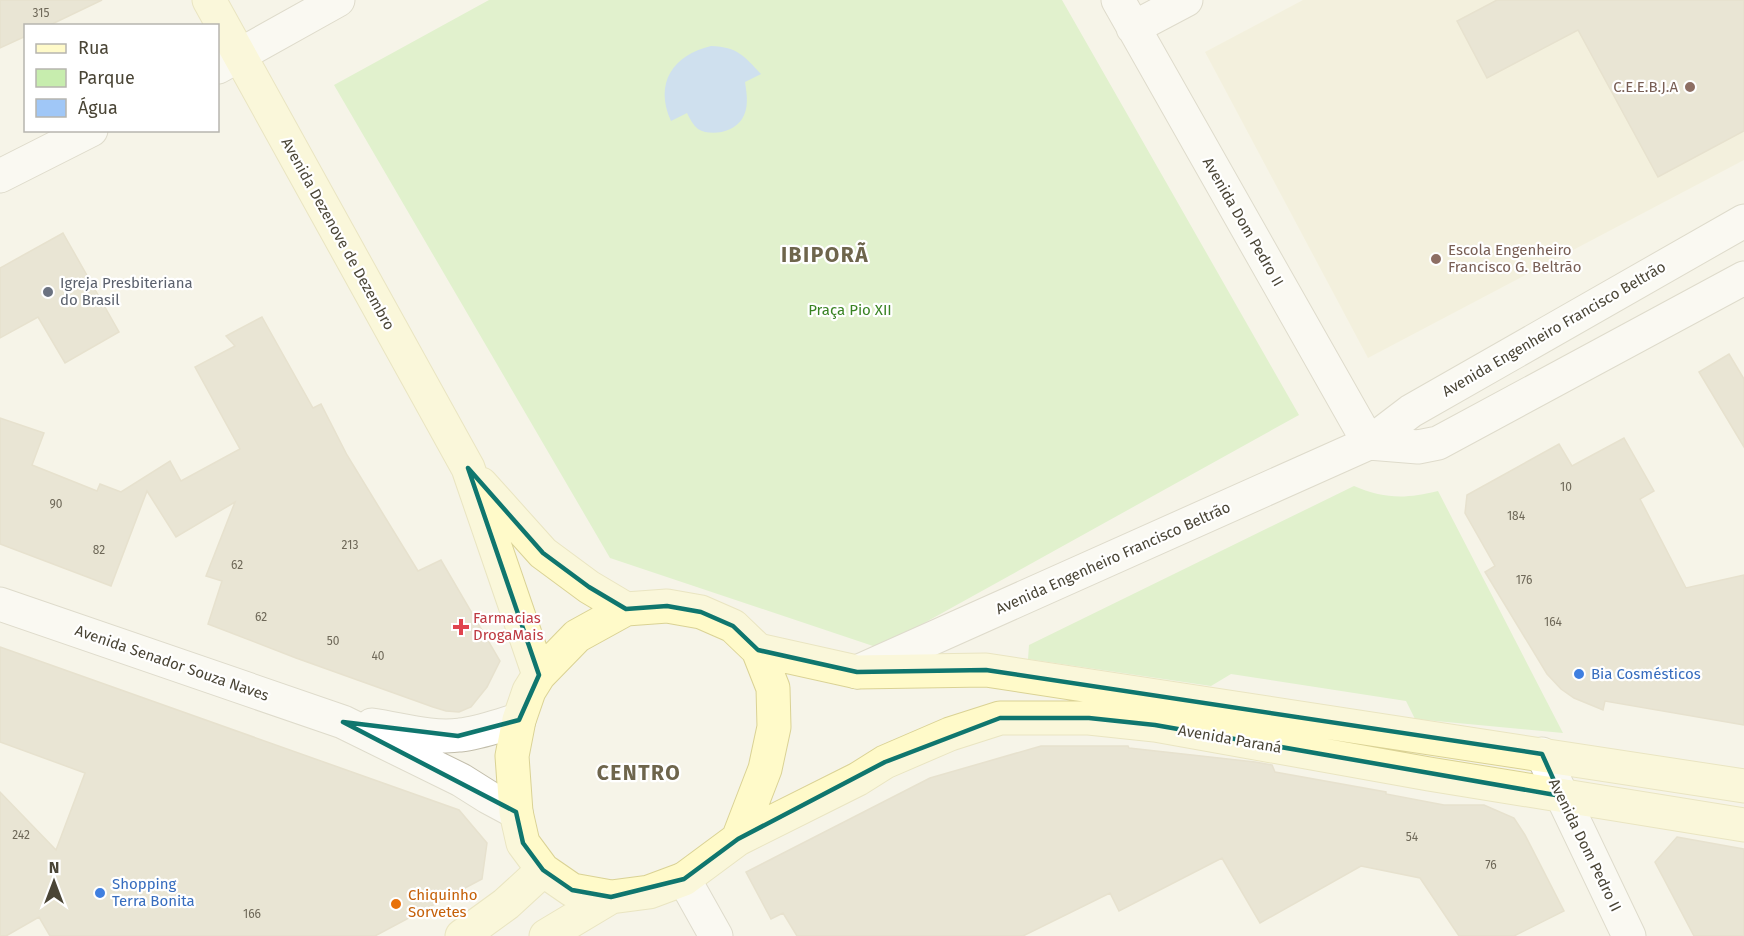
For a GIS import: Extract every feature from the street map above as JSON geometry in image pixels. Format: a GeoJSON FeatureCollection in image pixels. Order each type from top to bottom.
{"type":"FeatureCollection","features":[{"type":"Feature","properties":{"kind":"main road","name":"Avenida Dezenove de Dezembro"},"geometry":{"type":"LineString","coordinates":[[209,0],[216,24]]}},
{"type":"Feature","properties":{"kind":"main road","name":"Avenida Dezenove de Dezembro"},"geometry":{"type":"LineString","coordinates":[[219,33],[228,62],[468,468],[543,553],[589,587],[626,609]]}},
{"type":"Feature","properties":{"kind":"main road","name":"Avenida Dezenove de Dezembro"},"geometry":{"type":"LineString","coordinates":[[468,468],[539,675]]}},
{"type":"Feature","properties":{"kind":"main road"},"geometry":{"type":"LineString","coordinates":[[611,897],[573,890],[543,870],[523,843],[516,812],[512,756],[519,720],[529,691],[539,675],[577,636],[626,609],[667,606],[701,612],[733,626],[758,650],[772,688],[774,728],[765,769],[738,839]]}},
{"type":"Feature","properties":{"kind":"main road"},"geometry":{"type":"LineString","coordinates":[[758,650],[858,672],[986,670],[1744,786]]}},
{"type":"Feature","properties":{"kind":"main road","name":"Avenida Paraná"},"geometry":{"type":"LineString","coordinates":[[611,897],[649,892],[684,879],[738,839],[858,779],[885,762],[950,734],[1000,718],[1089,718],[1155,725],[1561,796],[1744,825]]}},
{"type":"Feature","properties":{"kind":"main road"},"geometry":{"type":"LineString","coordinates":[[462,936],[506,904],[543,870]]}},
{"type":"Feature","properties":{"kind":"main road"},"geometry":{"type":"LineString","coordinates":[[546,936],[611,897]]}},
{"type":"Feature","properties":{"kind":"street"},"geometry":{"type":"LineString","coordinates":[[228,62],[338,0]]}},
{"type":"Feature","properties":{"kind":"street"},"geometry":{"type":"LineString","coordinates":[[1125,14],[1185,0]]}},
{"type":"Feature","properties":{"kind":"street","name":"Avenida Dom Pedro II"},"geometry":{"type":"LineString","coordinates":[[1125,14],[1369,443]]}},
{"type":"Feature","properties":{"kind":"street"},"geometry":{"type":"LineString","coordinates":[[0,176],[87,132]]}},
{"type":"Feature","properties":{"kind":"street","name":"Avenida Engenheiro Francisco Beltrão"},"geometry":{"type":"LineString","coordinates":[[858,672],[1369,443],[1411,411],[1744,221]]}},
{"type":"Feature","properties":{"kind":"street","name":"Avenida Engenheiro Francisco Beltrão"},"geometry":{"type":"LineString","coordinates":[[1369,443],[1418,447],[1438,443],[1744,278]]}},
{"type":"Feature","properties":{"kind":"street","name":"Avenida Senador Souza Naves"},"geometry":{"type":"LineString","coordinates":[[0,604],[344,722]]}},
{"type":"Feature","properties":{"kind":"street"},"geometry":{"type":"LineString","coordinates":[[344,722],[414,733],[458,736],[519,720]]}},
{"type":"Feature","properties":{"kind":"street"},"geometry":{"type":"LineString","coordinates":[[344,722],[460,780],[516,812]]}},
{"type":"Feature","properties":{"kind":"street","name":"Avenida Dom Pedro II"},"geometry":{"type":"LineString","coordinates":[[1542,754],[1629,936]]}},
{"type":"Feature","properties":{"kind":"street"},"geometry":{"type":"LineString","coordinates":[[684,879],[716,936]]}},
{"type":"Feature","properties":{"kind":"highlighted area"},"geometry":{"type":"Polygon","coordinates":[[[468,468],[543,553],[589,587],[626,609],[667,606],[701,612],[733,626],[758,650],[857,672],[986,670],[1542,754],[1561,796],[1155,725],[1089,718],[1000,718],[885,762],[738,839],[684,879],[611,897],[572,890],[543,870],[523,843],[516,812],[343,722],[458,736],[519,720],[539,675],[468,468]]]}},
{"type":"Feature","properties":{"kind":"shaded area","name":"Escola Engenheiro Francisco G. Beltrão"},"geometry":{"type":"Polygon","coordinates":[[[1303,0],[1744,0],[1744,160],[1368,358],[1205,52],[1303,0]]]}},
{"type":"Feature","properties":{"kind":"green space","name":"Praça Pio XII"},"geometry":{"type":"Polygon","coordinates":[[[489,0],[1062,0],[1299,415],[879,648],[610,558],[334,85],[489,0]]]}},
{"type":"Feature","properties":{"kind":"green space"},"geometry":{"type":"Polygon","coordinates":[[[1354,486],[1375,493],[1395,496],[1438,491],[1563,733],[1415,719],[1406,701],[1231,674],[1211,686],[1028,659],[1029,645],[1354,486]]]}},
{"type":"Feature","properties":{"kind":"water"},"geometry":{"type":"Polygon","coordinates":[[[711,46],[728,48],[740,54],[761,74],[745,82],[747,106],[742,119],[734,127],[716,133],[698,129],[687,113],[671,121],[665,95],[666,83],[677,64],[686,56],[711,46]]]}},
{"type":"Feature","properties":{"kind":"building"},"geometry":{"type":"Polygon","coordinates":[[[0,0],[102,0],[52,24],[24,24],[24,37],[0,48],[0,0]]]}},
{"type":"Feature","properties":{"kind":"building"},"geometry":{"type":"Polygon","coordinates":[[[1497,0],[1744,0],[1744,131],[1658,177],[1578,30],[1487,78],[1457,21],[1497,0]]]}},
{"type":"Feature","properties":{"kind":"building","name":"Igreja Presbiteriana do Brasil"},"geometry":{"type":"Polygon","coordinates":[[[63,233],[119,332],[65,363],[38,317],[0,338],[0,268],[63,233]]]}},
{"type":"Feature","properties":{"kind":"building"},"geometry":{"type":"Polygon","coordinates":[[[262,317],[313,408],[321,404],[347,455],[418,571],[441,560],[500,661],[487,687],[471,707],[459,712],[433,707],[208,624],[222,581],[206,576],[235,502],[176,537],[147,491],[111,586],[0,544],[0,418],[44,433],[32,465],[97,491],[100,484],[121,492],[170,461],[181,481],[240,449],[195,367],[235,346],[226,336],[262,317]]]}},
{"type":"Feature","properties":{"kind":"building"},"geometry":{"type":"Polygon","coordinates":[[[1729,354],[1744,379],[1744,447],[1699,372],[1729,354]]]}},
{"type":"Feature","properties":{"kind":"building"},"geometry":{"type":"Polygon","coordinates":[[[1624,438],[1654,491],[1640,499],[1686,588],[1744,575],[1744,725],[1605,701],[1603,710],[1574,698],[1561,689],[1547,674],[1485,572],[1495,566],[1465,513],[1467,495],[1559,444],[1572,466],[1624,438]]]}},
{"type":"Feature","properties":{"kind":"building"},"geometry":{"type":"Polygon","coordinates":[[[0,647],[459,810],[487,843],[482,879],[375,936],[50,936],[39,917],[6,936],[0,936],[0,792],[56,850],[85,773],[0,742],[0,647]]]}},
{"type":"Feature","properties":{"kind":"building"},"geometry":{"type":"Polygon","coordinates":[[[1041,746],[1128,746],[1129,748],[1255,762],[1272,765],[1275,772],[1444,805],[1484,805],[1514,818],[1564,911],[1514,936],[1459,936],[1420,878],[1361,866],[1260,923],[1222,858],[1119,911],[1110,893],[1023,936],[797,936],[783,913],[771,919],[746,872],[930,778],[1041,746]]]}},
{"type":"Feature","properties":{"kind":"building"},"geometry":{"type":"Polygon","coordinates":[[[1677,837],[1744,849],[1744,936],[1694,936],[1655,862],[1677,837]]]}},
{"type":"Feature","properties":{"kind":"place","name":"C.E.E.B.J.A"},"geometry":{"type":"Point","coordinates":[1690,87]}},
{"type":"Feature","properties":{"kind":"place","name":"Escola Engenheiro Francisco G. Beltrão"},"geometry":{"type":"Point","coordinates":[1436,259]}},
{"type":"Feature","properties":{"kind":"place","name":"Igreja Presbiteriana do Brasil"},"geometry":{"type":"Point","coordinates":[48,292]}},
{"type":"Feature","properties":{"kind":"place","name":"Farmacias DrogaMais"},"geometry":{"type":"Point","coordinates":[461,627]}},
{"type":"Feature","properties":{"kind":"place","name":"Bia Cosmésticos"},"geometry":{"type":"Point","coordinates":[1579,674]}},
{"type":"Feature","properties":{"kind":"place","name":"Shopping Terra Bonita"},"geometry":{"type":"Point","coordinates":[100,893]}},
{"type":"Feature","properties":{"kind":"place","name":"Chiquinho Sorvetes"},"geometry":{"type":"Point","coordinates":[396,904]}},
{"type":"Feature","properties":{"kind":"district","name":"IBIPORÃ"},"geometry":{"type":"Point","coordinates":[825,255]}},
{"type":"Feature","properties":{"kind":"district","name":"CENTRO"},"geometry":{"type":"Point","coordinates":[639,773]}}]}
